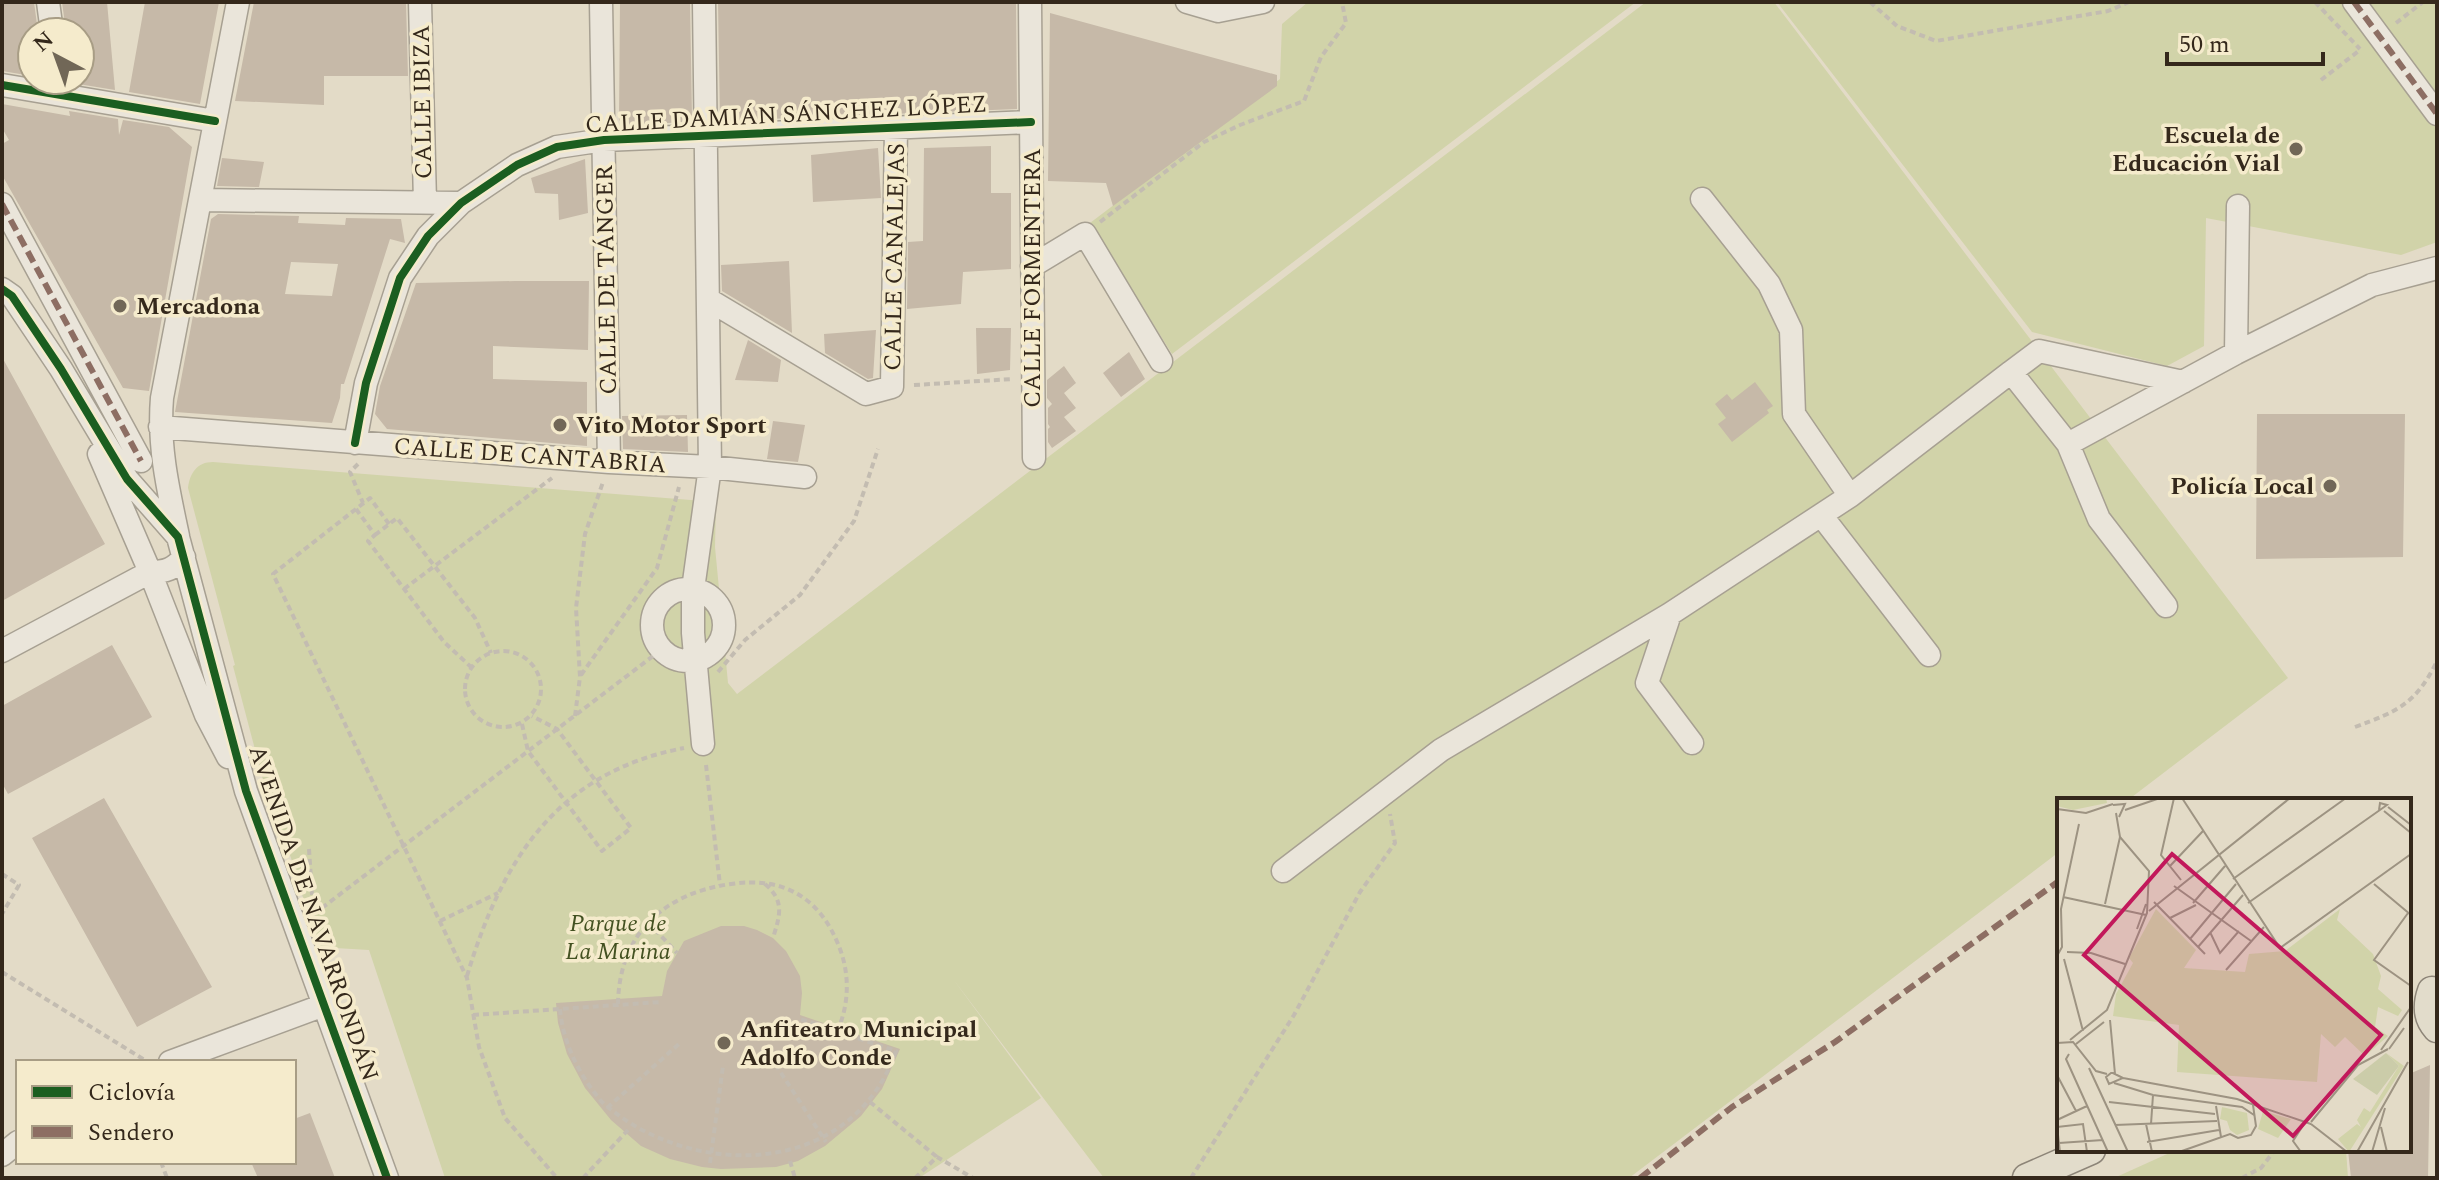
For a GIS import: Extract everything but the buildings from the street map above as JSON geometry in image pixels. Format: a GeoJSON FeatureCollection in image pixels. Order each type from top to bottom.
{"type":"FeatureCollection","features":[{"type":"Feature","properties":{"kind":"main road"},"geometry":{"type":"LineString","coordinates":[[2426,994],[2427,1024]]}},
{"type":"Feature","properties":{"kind":"main road"},"geometry":{"type":"LineString","coordinates":[[2027,1178],[2087,1152]]}},
{"type":"Feature","properties":{"kind":"street"},"geometry":{"type":"LineString","coordinates":[[2,651],[150,572],[175,568],[177,540],[162,458],[162,398],[238,2]]}},
{"type":"Feature","properties":{"kind":"street","name":"CALLE IBIZA"},"geometry":{"type":"LineString","coordinates":[[420,2],[425,202]]}},
{"type":"Feature","properties":{"kind":"street","name":"CALLE DE TÁNGER"},"geometry":{"type":"LineString","coordinates":[[601,2],[609,462]]}},
{"type":"Feature","properties":{"kind":"street"},"geometry":{"type":"LineString","coordinates":[[703,744],[693,589],[710,467],[704,2]]}},
{"type":"Feature","properties":{"kind":"street","name":"CALLE FORMENTERA"},"geometry":{"type":"LineString","coordinates":[[1030,2],[1034,458]]}},
{"type":"Feature","properties":{"kind":"street"},"geometry":{"type":"LineString","coordinates":[[1187,2],[1218,11],[1263,2]]}},
{"type":"Feature","properties":{"kind":"street"},"geometry":{"type":"LineString","coordinates":[[2354,2],[2437,114]]}},
{"type":"Feature","properties":{"kind":"street"},"geometry":{"type":"LineString","coordinates":[[96,95],[215,121]]}},
{"type":"Feature","properties":{"kind":"street","name":"CALLE DAMIÁN SÁNCHEZ LÓPEZ"},"geometry":{"type":"LineString","coordinates":[[365,444],[366,383],[400,278],[428,236],[461,203],[517,165],[557,147],[604,140],[1031,122]]}},
{"type":"Feature","properties":{"kind":"street","name":"CALLE CANALEJAS"},"geometry":{"type":"LineString","coordinates":[[892,387],[896,128]]}},
{"type":"Feature","properties":{"kind":"street"},"geometry":{"type":"LineString","coordinates":[[1702,199],[1769,284],[1791,330],[1794,414],[1850,496]]}},
{"type":"Feature","properties":{"kind":"street"},"geometry":{"type":"LineString","coordinates":[[201,200],[461,203]]}},
{"type":"Feature","properties":{"kind":"street"},"geometry":{"type":"LineString","coordinates":[[2,204],[141,461]]}},
{"type":"Feature","properties":{"kind":"street"},"geometry":{"type":"LineString","coordinates":[[2236,353],[2238,206]]}},
{"type":"Feature","properties":{"kind":"street"},"geometry":{"type":"LineString","coordinates":[[1032,266],[1085,234],[1161,361]]}},
{"type":"Feature","properties":{"kind":"street"},"geometry":{"type":"LineString","coordinates":[[2068,444],[2236,353],[2372,285],[2437,268]]}},
{"type":"Feature","properties":{"kind":"street","name":"AVENIDA DE NAVARRONDÁN"},"geometry":{"type":"LineString","coordinates":[[2,289],[12,296],[61,369],[127,479],[177,540],[246,791]]}},
{"type":"Feature","properties":{"kind":"street"},"geometry":{"type":"LineString","coordinates":[[709,300],[866,394],[892,387]]}},
{"type":"Feature","properties":{"kind":"street"},"geometry":{"type":"LineString","coordinates":[[1283,871],[1441,750],[1670,614],[1850,496],[2039,351],[2183,382]]}},
{"type":"Feature","properties":{"kind":"street","name":"AVENIDA DE NAVARRONDÁN"},"geometry":{"type":"LineString","coordinates":[[61,369],[150,572],[206,715],[246,791],[305,921],[324,1005],[387,1178]]}},
{"type":"Feature","properties":{"kind":"street"},"geometry":{"type":"LineString","coordinates":[[2011,372],[2068,444],[2099,519],[2166,606]]}},
{"type":"Feature","properties":{"kind":"street","name":"CALLE DE CANTABRIA"},"geometry":{"type":"LineString","coordinates":[[160,427],[577,460],[710,467],[805,477]]}},
{"type":"Feature","properties":{"kind":"street"},"geometry":{"type":"LineString","coordinates":[[1821,515],[1929,655]]}},
{"type":"Feature","properties":{"kind":"street"},"geometry":{"type":"LineString","coordinates":[[107,595],[128,574],[143,531],[155,526],[177,540]]}},
{"type":"Feature","properties":{"kind":"street"},"geometry":{"type":"LineString","coordinates":[[680,589],[693,589],[713,598],[720,607],[725,629],[716,650],[696,661],[677,660],[661,650],[654,639],[653,614],[669,594],[680,589]]}},
{"type":"Feature","properties":{"kind":"street"},"geometry":{"type":"LineString","coordinates":[[1670,614],[1647,683],[1692,743]]}},
{"type":"Feature","properties":{"kind":"street"},"geometry":{"type":"LineString","coordinates":[[175,1060],[324,1005]]}},
{"type":"Feature","properties":{"kind":"street"},"geometry":{"type":"LineString","coordinates":[[2067,1178],[2087,1152]]}},
{"type":"Feature","properties":{"kind":"path"},"geometry":{"type":"LineString","coordinates":[[1085,234],[1204,142],[1304,101],[1321,57],[1346,23],[1342,2]]}},
{"type":"Feature","properties":{"kind":"path"},"geometry":{"type":"LineString","coordinates":[[1870,2],[1897,26],[1936,41],[2108,11],[2129,2]]}},
{"type":"Feature","properties":{"kind":"path"},"geometry":{"type":"LineString","coordinates":[[892,387],[1033,377]]}},
{"type":"Feature","properties":{"kind":"path"},"geometry":{"type":"LineString","coordinates":[[363,503],[350,472],[365,444]]}},
{"type":"Feature","properties":{"kind":"path"},"geometry":{"type":"LineString","coordinates":[[699,696],[745,640],[800,595],[854,521],[878,449]]}},
{"type":"Feature","properties":{"kind":"path"},"geometry":{"type":"LineString","coordinates":[[404,589],[577,460]]}},
{"type":"Feature","properties":{"kind":"path"},"geometry":{"type":"LineString","coordinates":[[575,716],[580,677],[576,608],[585,534],[609,462]]}},
{"type":"Feature","properties":{"kind":"path"},"geometry":{"type":"LineString","coordinates":[[580,677],[657,568],[685,466]]}},
{"type":"Feature","properties":{"kind":"path"},"geometry":{"type":"LineString","coordinates":[[389,524],[370,498],[273,574],[467,978],[479,1047],[505,1118],[557,1178]]}},
{"type":"Feature","properties":{"kind":"path"},"geometry":{"type":"LineString","coordinates":[[356,509],[375,535]]}},
{"type":"Feature","properties":{"kind":"path"},"geometry":{"type":"LineString","coordinates":[[471,667],[444,642],[368,541],[397,518],[475,618],[491,653]]}},
{"type":"Feature","properties":{"kind":"path"},"geometry":{"type":"LineString","coordinates":[[305,921],[661,650]]}},
{"type":"Feature","properties":{"kind":"path"},"geometry":{"type":"LineString","coordinates":[[516,652],[536,668],[542,692],[539,705],[522,724],[497,728],[474,715],[465,692],[466,679],[471,667],[491,653],[516,652]]}},
{"type":"Feature","properties":{"kind":"path"},"geometry":{"type":"LineString","coordinates":[[2355,727],[2396,712],[2425,686],[2437,661]]}},
{"type":"Feature","properties":{"kind":"path"},"geometry":{"type":"LineString","coordinates":[[522,724],[528,751],[602,851],[631,828],[557,729],[532,716]]}},
{"type":"Feature","properties":{"kind":"path"},"geometry":{"type":"LineString","coordinates":[[467,978],[479,936],[498,893],[527,844],[565,801],[595,779],[649,754],[703,744],[720,885]]}},
{"type":"Feature","properties":{"kind":"path"},"geometry":{"type":"LineString","coordinates":[[1191,1178],[1294,1015],[1360,892],[1395,843],[1387,791]]}},
{"type":"Feature","properties":{"kind":"path"},"geometry":{"type":"LineString","coordinates":[[305,921],[309,849]]}},
{"type":"Feature","properties":{"kind":"path"},"geometry":{"type":"LineString","coordinates":[[2,874],[19,885],[2,914]]}},
{"type":"Feature","properties":{"kind":"path"},"geometry":{"type":"LineString","coordinates":[[763,882],[779,901],[780,912],[773,938]]}},
{"type":"Feature","properties":{"kind":"path"},"geometry":{"type":"LineString","coordinates":[[618,1004],[626,957],[635,940],[658,912],[683,896],[720,885],[763,882],[789,888],[803,898],[823,916],[836,937],[848,981],[846,1004],[837,1032]]}},
{"type":"Feature","properties":{"kind":"path"},"geometry":{"type":"LineString","coordinates":[[440,921],[498,893]]}},
{"type":"Feature","properties":{"kind":"path"},"geometry":{"type":"LineString","coordinates":[[648,922],[677,953]]}},
{"type":"Feature","properties":{"kind":"path"},"geometry":{"type":"LineString","coordinates":[[2,972],[145,1060]]}},
{"type":"Feature","properties":{"kind":"path"},"geometry":{"type":"LineString","coordinates":[[473,1015],[661,1002]]}},
{"type":"Feature","properties":{"kind":"path"},"geometry":{"type":"LineString","coordinates":[[560,1009],[567,1042],[584,1077],[607,1108],[637,1136]]}},
{"type":"Feature","properties":{"kind":"path"},"geometry":{"type":"LineString","coordinates":[[770,1056],[826,1142],[854,1120],[870,1102],[896,1051],[800,1019]]}},
{"type":"Feature","properties":{"kind":"path"},"geometry":{"type":"LineString","coordinates":[[607,1108],[680,1043]]}},
{"type":"Feature","properties":{"kind":"path"},"geometry":{"type":"LineString","coordinates":[[710,1163],[723,1066]]}},
{"type":"Feature","properties":{"kind":"path"},"geometry":{"type":"LineString","coordinates":[[870,1102],[937,1157],[973,1178]]}},
{"type":"Feature","properties":{"kind":"path"},"geometry":{"type":"LineString","coordinates":[[583,1178],[629,1130]]}},
{"type":"Feature","properties":{"kind":"path"},"geometry":{"type":"LineString","coordinates":[[2242,1178],[2270,1159],[2274,1152]]}},
{"type":"Feature","properties":{"kind":"path"},"geometry":{"type":"LineString","coordinates":[[781,1163],[802,1156]]}},
{"type":"Feature","properties":{"kind":"path"},"geometry":{"type":"LineString","coordinates":[[915,1178],[937,1157]]}},
{"type":"Feature","properties":{"kind":"path"},"geometry":{"type":"LineString","coordinates":[[698,1161],[722,1165]]}},
{"type":"Feature","properties":{"kind":"path"},"geometry":{"type":"LineString","coordinates":[[790,1161],[795,1178]]}},
{"type":"Feature","properties":{"kind":"path"},"geometry":{"type":"LineString","coordinates":[[2253,1172],[2258,1178]]}},
{"type":"Feature","properties":{"kind":"green space"},"geometry":{"type":"Polygon","coordinates":[[[1308,2],[1636,2],[1172,354],[1090,223],[1280,79],[1282,24],[1308,2]]]}},
{"type":"Feature","properties":{"kind":"green space","name":"Parque de La Marina"},"geometry":{"type":"Polygon","coordinates":[[[1646,2],[1774,2],[2288,678],[2131,798],[2057,798],[2057,854],[1629,1178],[1104,1178],[953,979],[1041,1098],[919,1178],[445,1178],[369,950],[318,947],[291,858],[267,795],[188,488],[190,478],[195,469],[213,462],[716,502],[715,547],[728,683],[737,694],[1646,2]]]}},
{"type":"Feature","properties":{"kind":"green space"},"geometry":{"type":"Polygon","coordinates":[[[1777,2],[2437,2],[2437,242],[2401,255],[2206,218],[2204,346],[2167,366],[2032,332],[1777,2]]]}},
{"type":"Feature","properties":{"kind":"green space"},"geometry":{"type":"Polygon","coordinates":[[[2172,1152],[2346,1152],[2348,1178],[2114,1178],[2172,1152]]]}},
{"type":"Feature","properties":{"kind":"marked path"},"geometry":{"type":"LineString","coordinates":[[2354,2],[2437,114]]}},
{"type":"Feature","properties":{"kind":"marked path"},"geometry":{"type":"LineString","coordinates":[[2,204],[141,461]]}},
{"type":"Feature","properties":{"kind":"marked path"},"geometry":{"type":"LineString","coordinates":[[1640,1178],[1732,1107],[1835,1042],[2057,882]]}},
{"type":"Feature","properties":{"kind":"cycle path"},"geometry":{"type":"LineString","coordinates":[[2,85],[215,121]]}},
{"type":"Feature","properties":{"kind":"cycle path"},"geometry":{"type":"LineString","coordinates":[[355,443],[366,383],[400,278],[428,236],[461,203],[517,165],[557,147],[604,140],[1031,122]]}},
{"type":"Feature","properties":{"kind":"cycle path"},"geometry":{"type":"LineString","coordinates":[[2,289],[12,296],[61,369],[127,479],[178,537],[246,791],[387,1178]]}},
{"type":"Feature","properties":{"kind":"place","name":"Escuela de Educación Vial"},"geometry":{"type":"Point","coordinates":[2296,149]}},
{"type":"Feature","properties":{"kind":"place","name":"Mercadona"},"geometry":{"type":"Point","coordinates":[120,306]}},
{"type":"Feature","properties":{"kind":"place","name":"Vito Motor Sport"},"geometry":{"type":"Point","coordinates":[560,425]}},
{"type":"Feature","properties":{"kind":"place","name":"Policía Local"},"geometry":{"type":"Point","coordinates":[2330,486]}},
{"type":"Feature","properties":{"kind":"place","name":"Anfiteatro Municipal Adolfo Conde"},"geometry":{"type":"Point","coordinates":[724,1043]}}]}
